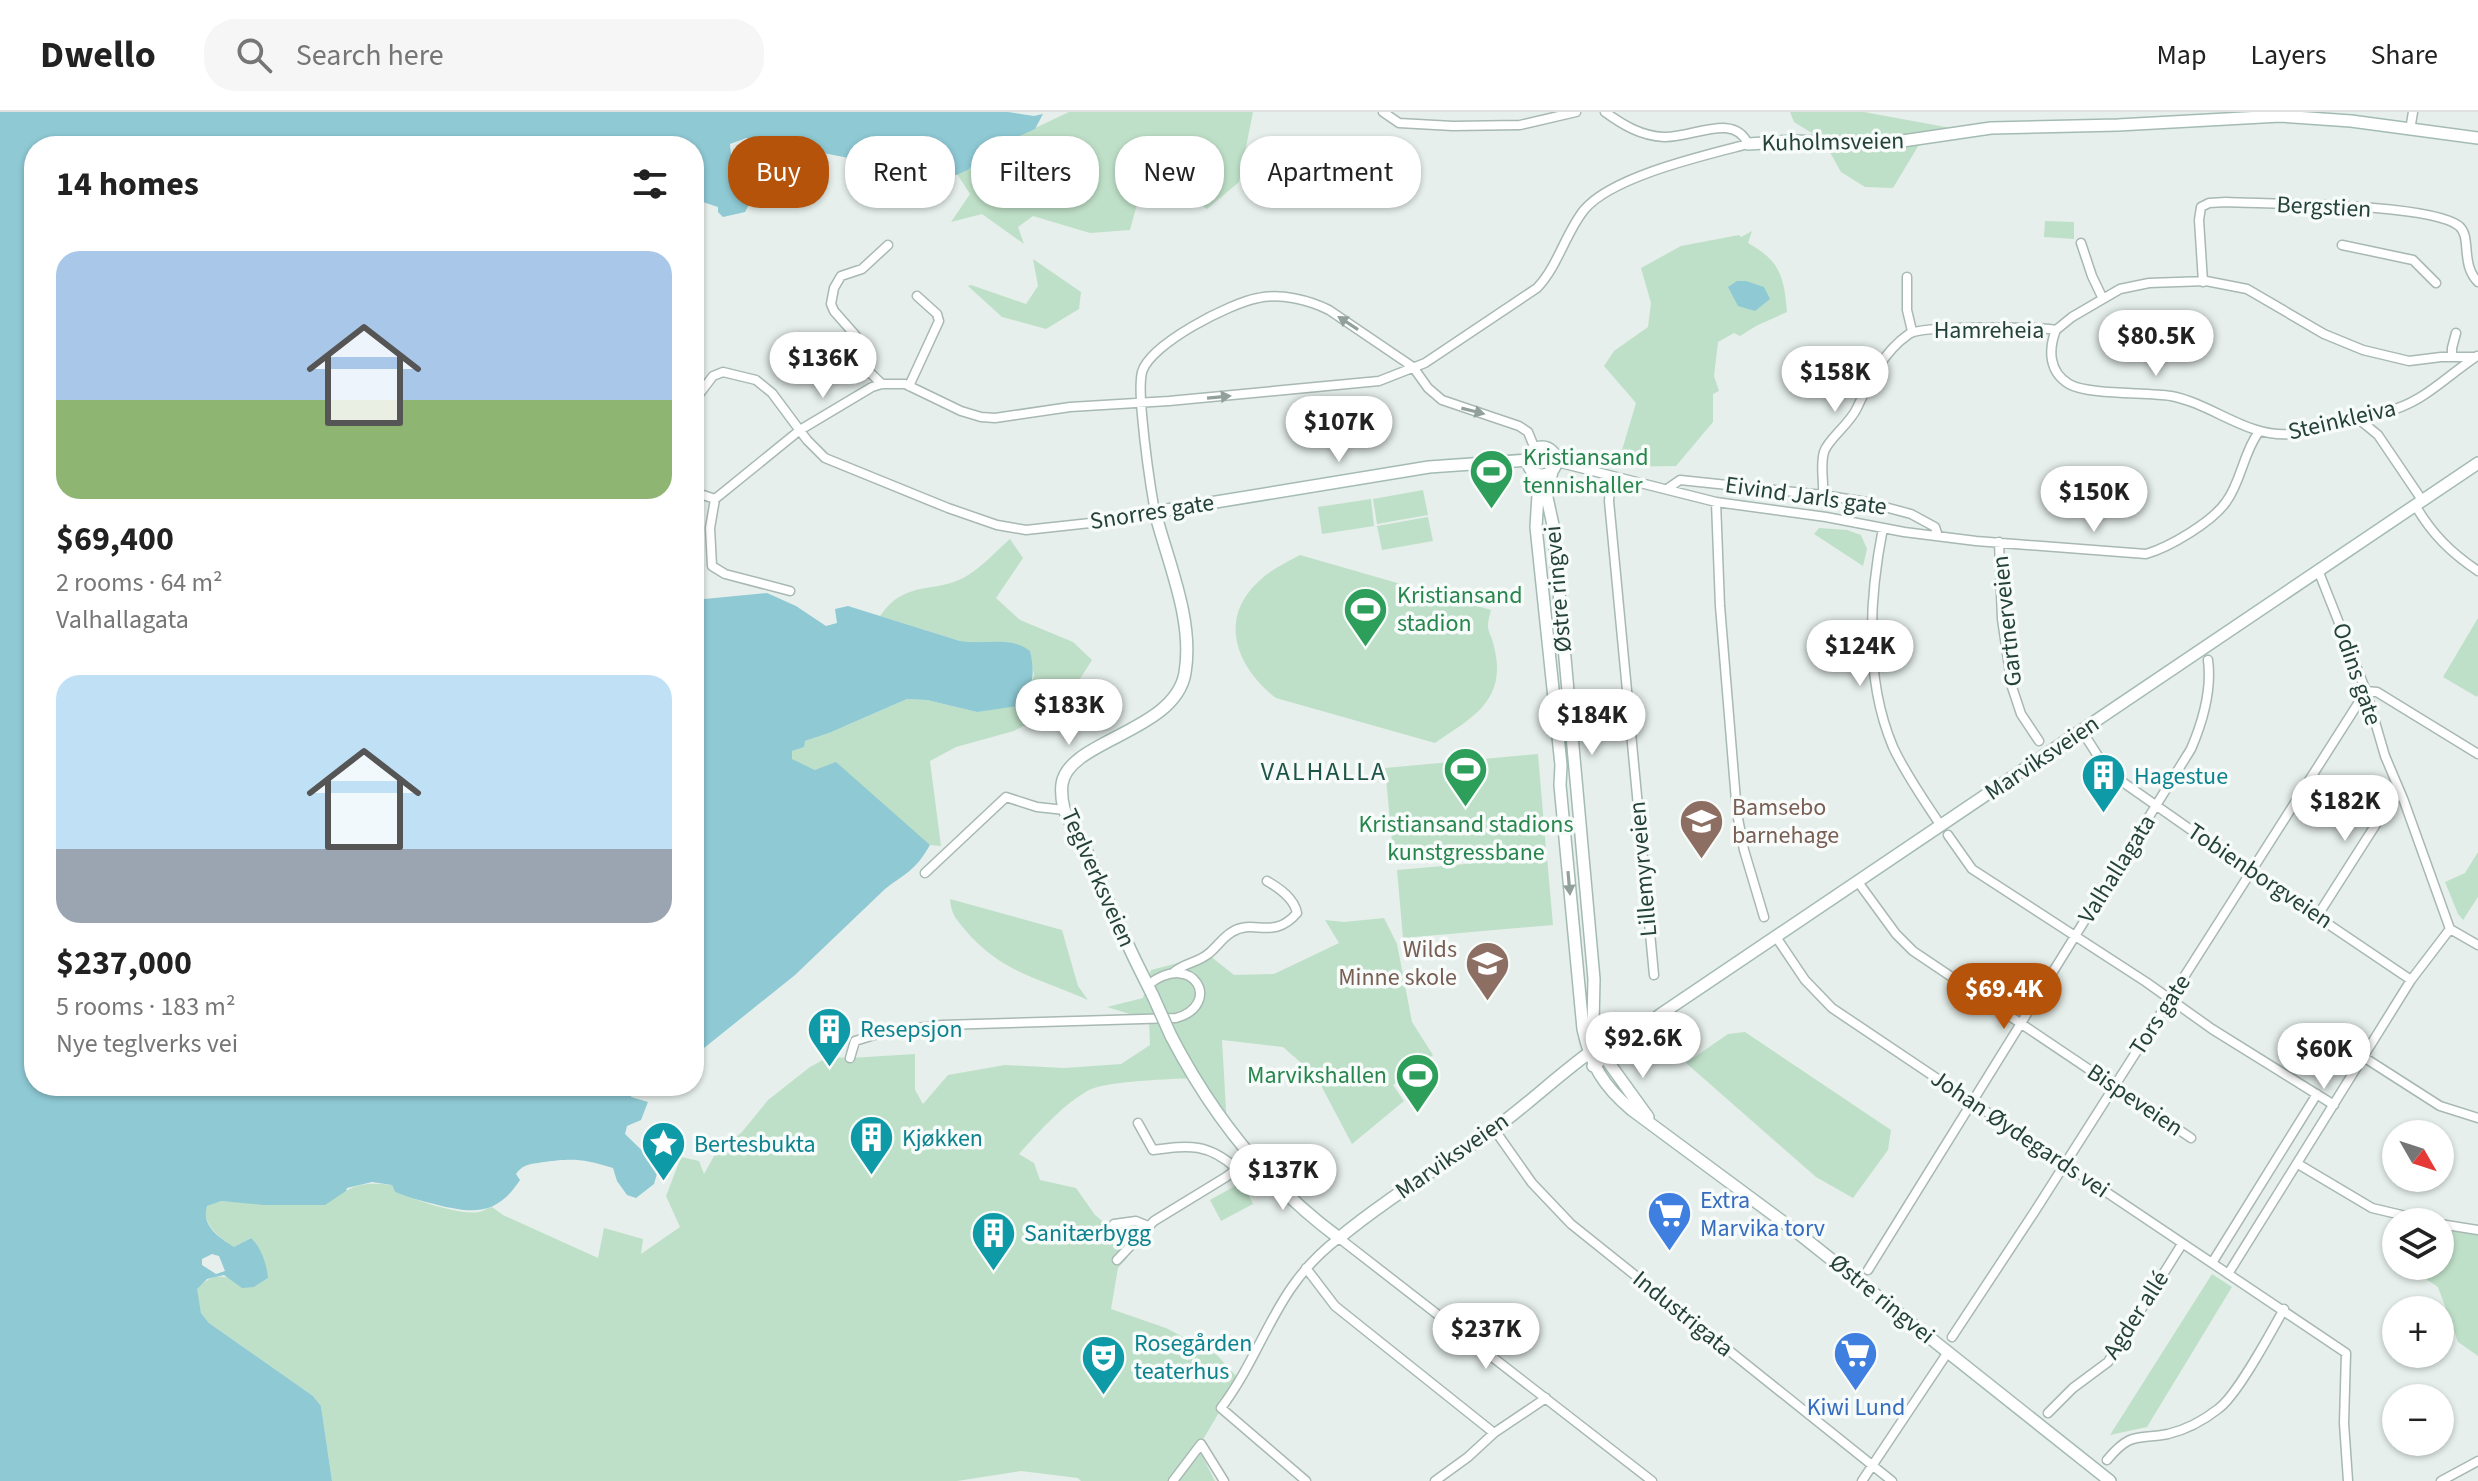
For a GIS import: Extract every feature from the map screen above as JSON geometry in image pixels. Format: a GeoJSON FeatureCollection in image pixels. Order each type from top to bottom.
{"type":"FeatureCollection","features":[{"type":"Feature","properties":{"kind":"street"},"geometry":{"type":"LineString","coordinates":[[1383,112],[1399,123],[1453,126],[1520,125],[1576,112]]}},
{"type":"Feature","properties":{"kind":"street"},"geometry":{"type":"LineString","coordinates":[[1605,112],[1634,131],[1655,136],[1678,136],[1722,123],[1730,124],[1744,134],[1748,144]]}},
{"type":"Feature","properties":{"kind":"street"},"geometry":{"type":"LineString","coordinates":[[2410,130],[2413,112]]}},
{"type":"Feature","properties":{"kind":"street","name":"Kuholmsveien"},"geometry":{"type":"LineString","coordinates":[[1141,401],[1354,385],[1379,381],[1425,363],[1537,288],[1586,208],[1606,192],[1674,165],[1748,144],[1794,141],[1882,144],[1991,128],[2238,115],[2314,117],[2478,138]]}},
{"type":"Feature","properties":{"kind":"street","name":"Bergstien"},"geometry":{"type":"LineString","coordinates":[[2203,282],[2201,207],[2226,202],[2371,208],[2415,213],[2453,222],[2465,233],[2469,271],[2478,282]]}},
{"type":"Feature","properties":{"kind":"street"},"geometry":{"type":"LineString","coordinates":[[2081,243],[2103,299]]}},
{"type":"Feature","properties":{"kind":"street"},"geometry":{"type":"LineString","coordinates":[[882,384],[865,368],[856,336],[831,304],[834,288],[841,276],[862,269],[888,245]]}},
{"type":"Feature","properties":{"kind":"street"},"geometry":{"type":"LineString","coordinates":[[2342,245],[2413,260],[2436,283]]}},
{"type":"Feature","properties":{"kind":"street","name":"Hamreheia"},"geometry":{"type":"LineString","coordinates":[[1907,277],[1907,310],[1912,331]]}},
{"type":"Feature","properties":{"kind":"street","name":"Hamreheia"},"geometry":{"type":"LineString","coordinates":[[1823,495],[1822,456],[1826,447],[1846,427],[1882,360],[1912,331],[2012,327],[2056,330],[2072,317],[2133,285],[2219,282],[2247,289],[2324,334],[2363,350],[2409,361],[2476,356]]}},
{"type":"Feature","properties":{"kind":"street"},"geometry":{"type":"LineString","coordinates":[[909,386],[939,321],[937,314],[917,296]]}},
{"type":"Feature","properties":{"kind":"street"},"geometry":{"type":"LineString","coordinates":[[790,591],[725,574],[712,566],[710,528],[715,499],[800,430],[882,384],[909,386],[948,405],[981,417],[995,418],[1141,401],[1141,375],[1155,352],[1204,321],[1262,297],[1291,298],[1316,304],[1413,367],[1438,398],[1453,406],[1519,426],[1528,432],[1535,449],[1530,466],[1543,475],[1554,467],[1554,452],[1535,449]]}},
{"type":"Feature","properties":{"kind":"street","name":"Steinkleiva"},"geometry":{"type":"LineString","coordinates":[[2056,330],[2051,361],[2054,370],[2067,383],[2087,389],[2171,396],[2216,411],[2258,433],[2289,435],[2345,421],[2361,421],[2418,399],[2476,356]]}},
{"type":"Feature","properties":{"kind":"street"},"geometry":{"type":"LineString","coordinates":[[2452,357],[2456,333]]}},
{"type":"Feature","properties":{"kind":"street"},"geometry":{"type":"LineString","coordinates":[[704,388],[713,376],[723,372],[765,385],[800,430]]}},
{"type":"Feature","properties":{"kind":"street","name":"Teglverksveien"},"geometry":{"type":"LineString","coordinates":[[1141,401],[1146,464],[1155,512],[1180,602],[1186,649],[1184,676],[1176,697],[1161,711],[1096,749],[1067,773],[1062,785],[1065,810],[1171,1036],[1208,1100],[1252,1158],[1339,1238]]}},
{"type":"Feature","properties":{"kind":"street"},"geometry":{"type":"LineString","coordinates":[[2361,421],[2378,435],[2434,535],[2446,548],[2478,571]]}},
{"type":"Feature","properties":{"kind":"street","name":"Snorres gate"},"geometry":{"type":"LineString","coordinates":[[800,430],[815,449],[839,464],[948,508],[1026,530],[1127,519],[1429,467],[1530,466]]}},
{"type":"Feature","properties":{"kind":"street","name":"Eivind Jarls gate"},"geometry":{"type":"LineString","coordinates":[[1554,467],[1611,476],[1716,502],[1883,528],[2132,554],[2160,550],[2227,502],[2258,433]]}},
{"type":"Feature","properties":{"kind":"street","name":"Marviksveien"},"geometry":{"type":"LineString","coordinates":[[1593,1066],[1661,1014],[1858,882],[1945,830],[2082,731],[2478,463]]}},
{"type":"Feature","properties":{"kind":"street","name":"Østre ringvei"},"geometry":{"type":"LineString","coordinates":[[1530,466],[1538,495],[1536,527],[1561,765],[1560,785],[1583,1029],[1593,1066],[1621,1100],[1808,1240],[2110,1481]]}},
{"type":"Feature","properties":{"kind":"street","name":"Østre ringvei"},"geometry":{"type":"LineString","coordinates":[[1554,467],[1546,493],[1553,525],[1594,979],[1591,1016],[1605,1056],[1651,1121]]}},
{"type":"Feature","properties":{"kind":"street","name":"Lillemyrveien"},"geometry":{"type":"LineString","coordinates":[[1611,476],[1609,501],[1654,975]]}},
{"type":"Feature","properties":{"kind":"street","name":"Eivind Jarls gate"},"geometry":{"type":"LineString","coordinates":[[1667,489],[1680,480],[1823,495],[1911,514],[1935,527],[1938,536]]}},
{"type":"Feature","properties":{"kind":"street"},"geometry":{"type":"LineString","coordinates":[[704,495],[715,499]]}},
{"type":"Feature","properties":{"kind":"street"},"geometry":{"type":"LineString","coordinates":[[1716,502],[1720,606],[1737,813],[1744,850],[1764,917]]}},
{"type":"Feature","properties":{"kind":"street"},"geometry":{"type":"LineString","coordinates":[[1883,528],[1873,600],[1872,640],[1878,699],[1894,749],[1918,792],[1972,869],[2212,1029],[2334,1105]]}},
{"type":"Feature","properties":{"kind":"street","name":"Gartnerveien"},"geometry":{"type":"LineString","coordinates":[[1999,542],[2002,619],[2012,687],[2021,714],[2039,741]]}},
{"type":"Feature","properties":{"kind":"street","name":"Odins gate"},"geometry":{"type":"LineString","coordinates":[[2318,570],[2366,691],[2368,705],[2450,929]]}},
{"type":"Feature","properties":{"kind":"street","name":"Valhallagata"},"geometry":{"type":"LineString","coordinates":[[1868,1270],[2157,806],[2196,738],[2210,679],[2208,660]]}},
{"type":"Feature","properties":{"kind":"street"},"geometry":{"type":"LineString","coordinates":[[2366,691],[2377,692],[2478,754]]}},
{"type":"Feature","properties":{"kind":"street","name":"Tors gate"},"geometry":{"type":"LineString","coordinates":[[1952,1337],[2366,691]]}},
{"type":"Feature","properties":{"kind":"street","name":"Tobienborgveien"},"geometry":{"type":"LineString","coordinates":[[2082,731],[2105,767],[2251,872],[2411,980]]}},
{"type":"Feature","properties":{"kind":"street"},"geometry":{"type":"LineString","coordinates":[[2318,915],[2379,818],[2400,793]]}},
{"type":"Feature","properties":{"kind":"street"},"geometry":{"type":"LineString","coordinates":[[925,873],[1006,797],[1037,807],[1065,810]]}},
{"type":"Feature","properties":{"kind":"street"},"geometry":{"type":"LineString","coordinates":[[1150,991],[1180,966],[1199,961],[1233,931],[1280,927],[1288,923],[1297,913],[1288,896],[1267,881]]}},
{"type":"Feature","properties":{"kind":"street","name":"Bispeveien"},"geometry":{"type":"LineString","coordinates":[[1858,882],[1905,945],[2191,1138]]}},
{"type":"Feature","properties":{"kind":"street"},"geometry":{"type":"LineString","coordinates":[[2228,1274],[2411,980],[2450,929],[2478,945]]}},
{"type":"Feature","properties":{"kind":"street","name":"Johan Øydegards vei"},"geometry":{"type":"LineString","coordinates":[[1776,937],[1824,1002],[2346,1353],[2344,1423],[2348,1481]]}},
{"type":"Feature","properties":{"kind":"street"},"geometry":{"type":"LineString","coordinates":[[850,1058],[855,1041],[900,1030],[961,1024],[1176,1018],[1194,1010],[1201,992],[1191,976],[1174,972]]}},
{"type":"Feature","properties":{"kind":"street","name":"Marviksveien"},"geometry":{"type":"LineString","coordinates":[[1306,1481],[1221,1408],[1281,1300],[1322,1250],[1375,1209],[1494,1129],[1600,1044],[1661,1014]]}},
{"type":"Feature","properties":{"kind":"street"},"geometry":{"type":"LineString","coordinates":[[2365,1058],[2440,1106],[2478,1118]]}},
{"type":"Feature","properties":{"kind":"street"},"geometry":{"type":"LineString","coordinates":[[2212,1263],[2317,1094]]}},
{"type":"Feature","properties":{"kind":"street"},"geometry":{"type":"LineString","coordinates":[[1138,1123],[1153,1150],[1188,1146],[1205,1148],[1217,1152],[1237,1169]]}},
{"type":"Feature","properties":{"kind":"street","name":"Industrigata"},"geometry":{"type":"LineString","coordinates":[[1494,1129],[1532,1183],[1571,1224],[1892,1481]]}},
{"type":"Feature","properties":{"kind":"street"},"geometry":{"type":"LineString","coordinates":[[1117,1260],[1148,1226],[1252,1158]]}},
{"type":"Feature","properties":{"kind":"street"},"geometry":{"type":"LineString","coordinates":[[2298,1164],[2361,1203],[2382,1209]]}},
{"type":"Feature","properties":{"kind":"street"},"geometry":{"type":"LineString","coordinates":[[1114,1224],[1136,1221],[1148,1226]]}},
{"type":"Feature","properties":{"kind":"street"},"geometry":{"type":"LineString","coordinates":[[2454,1226],[2478,1230]]}},
{"type":"Feature","properties":{"kind":"street"},"geometry":{"type":"LineString","coordinates":[[1339,1238],[1652,1481]]}},
{"type":"Feature","properties":{"kind":"street","name":"Agder allé"},"geometry":{"type":"LineString","coordinates":[[2048,1413],[2073,1388],[2108,1362],[2182,1244]]}},
{"type":"Feature","properties":{"kind":"street"},"geometry":{"type":"LineString","coordinates":[[1306,1268],[1335,1306],[1494,1433]]}},
{"type":"Feature","properties":{"kind":"street"},"geometry":{"type":"LineString","coordinates":[[2107,1460],[2137,1436],[2179,1430],[2222,1407],[2284,1309]]}},
{"type":"Feature","properties":{"kind":"street"},"geometry":{"type":"LineString","coordinates":[[1862,1481],[1948,1352]]}},
{"type":"Feature","properties":{"kind":"street"},"geometry":{"type":"LineString","coordinates":[[1435,1481],[1494,1433],[1546,1398]]}},
{"type":"Feature","properties":{"kind":"street"},"geometry":{"type":"LineString","coordinates":[[1173,1481],[1201,1444],[1224,1481]]}},
{"type":"Feature","properties":{"kind":"street"},"geometry":{"type":"LineString","coordinates":[[2441,1481],[2478,1461]]}},
{"type":"Feature","properties":{"kind":"green space"},"geometry":{"type":"Polygon","coordinates":[[[1069,112],[1253,112],[1248,136],[1240,136],[1239,182],[1224,195],[1224,136],[1115,136],[1115,208],[1136,208],[1130,230],[1090,233],[1033,216],[1018,227],[1024,244],[982,214],[951,222],[970,194],[957,174],[971,167],[971,208],[1099,208],[1099,136],[1018,136],[1069,112]]]}},
{"type":"Feature","properties":{"kind":"green space"},"geometry":{"type":"Polygon","coordinates":[[[1790,112],[1864,112],[1989,135],[1920,143],[1893,188],[1865,187],[1841,172],[1823,140],[1794,122],[1790,112]]]}},
{"type":"Feature","properties":{"kind":"green space"},"geometry":{"type":"Polygon","coordinates":[[[2045,221],[2074,222],[2074,239],[2044,237],[2045,221]]]}},
{"type":"Feature","properties":{"kind":"green space"},"geometry":{"type":"Polygon","coordinates":[[[1752,231],[1748,243],[1774,263],[1782,279],[1787,312],[1740,336],[1734,333],[1718,342],[1714,376],[1719,391],[1713,394],[1713,422],[1676,466],[1617,467],[1636,403],[1604,366],[1614,351],[1648,327],[1651,303],[1641,268],[1681,246],[1741,237],[1752,231]]]}},
{"type":"Feature","properties":{"kind":"green space"},"geometry":{"type":"Polygon","coordinates":[[[1033,259],[1081,292],[1079,309],[1046,329],[1002,317],[968,286],[1026,304],[1038,286],[1033,259]]]}},
{"type":"Feature","properties":{"kind":"green space"},"geometry":{"type":"Polygon","coordinates":[[[1423,490],[1428,515],[1377,524],[1373,499],[1423,490]]]}},
{"type":"Feature","properties":{"kind":"green space"},"geometry":{"type":"Polygon","coordinates":[[[1371,499],[1374,526],[1322,534],[1318,507],[1371,499]]]}},
{"type":"Feature","properties":{"kind":"green space"},"geometry":{"type":"Polygon","coordinates":[[[1428,517],[1433,541],[1382,550],[1377,526],[1428,517]]]}},
{"type":"Feature","properties":{"kind":"green space"},"geometry":{"type":"Polygon","coordinates":[[[1819,528],[1847,530],[1861,535],[1867,549],[1863,566],[1814,534],[1819,528]]]}},
{"type":"Feature","properties":{"kind":"green space"},"geometry":{"type":"Polygon","coordinates":[[[1010,539],[1023,558],[996,598],[1020,620],[1073,642],[1092,660],[1064,704],[1014,731],[956,747],[930,761],[941,846],[930,845],[822,769],[815,770],[791,759],[792,751],[803,747],[805,741],[907,699],[927,700],[977,712],[1022,703],[1034,676],[1030,651],[1002,642],[975,644],[960,641],[880,616],[890,604],[910,592],[965,577],[1010,539]]]}},
{"type":"Feature","properties":{"kind":"green space"},"geometry":{"type":"Polygon","coordinates":[[[1300,555],[1491,610],[1488,628],[1497,669],[1495,684],[1482,707],[1435,743],[1276,698],[1251,673],[1243,659],[1237,643],[1238,612],[1245,597],[1258,582],[1300,555]]]}},
{"type":"Feature","properties":{"kind":"green space"},"geometry":{"type":"Polygon","coordinates":[[[2478,618],[2478,695],[2477,697],[2443,677],[2478,618]]]}},
{"type":"Feature","properties":{"kind":"green space","name":"Kristiansand stadions kunstgressbane"},"geometry":{"type":"Polygon","coordinates":[[[1538,754],[1546,849],[1394,863],[1385,768],[1538,754]]]}},
{"type":"Feature","properties":{"kind":"green space"},"geometry":{"type":"Polygon","coordinates":[[[2478,852],[2478,897],[2463,920],[2445,882],[2465,873],[2478,852]]]}},
{"type":"Feature","properties":{"kind":"green space"},"geometry":{"type":"Polygon","coordinates":[[[1547,857],[1553,925],[1403,938],[1397,870],[1547,857]]]}},
{"type":"Feature","properties":{"kind":"green space"},"geometry":{"type":"Polygon","coordinates":[[[950,899],[1062,930],[1078,986],[1088,1000],[1023,973],[994,957],[959,923],[950,899]]]}},
{"type":"Feature","properties":{"kind":"green space"},"geometry":{"type":"Polygon","coordinates":[[[1384,918],[1397,944],[1412,1022],[1433,1055],[1393,1085],[1404,1101],[1352,1144],[1316,1076],[1283,1047],[1222,1040],[1227,1127],[1195,1078],[1124,1083],[1098,1087],[1079,1096],[1051,1119],[1019,1154],[1034,1163],[1040,1180],[1076,1188],[1095,1215],[1113,1230],[1118,1243],[1123,1245],[1123,1253],[1128,1257],[1118,1268],[1111,1309],[1166,1328],[1217,1355],[1236,1376],[1227,1399],[1198,1448],[1215,1481],[1081,1481],[1078,1478],[1021,1471],[957,1481],[332,1481],[321,1406],[313,1396],[209,1323],[201,1313],[196,1289],[211,1278],[231,1278],[254,1287],[268,1278],[250,1238],[234,1248],[210,1226],[205,1208],[215,1201],[325,1205],[356,1186],[392,1185],[395,1192],[449,1209],[471,1213],[492,1207],[503,1215],[598,1258],[604,1228],[643,1239],[641,1254],[680,1227],[666,1196],[681,1157],[699,1161],[704,1174],[714,1156],[742,1132],[768,1100],[828,1057],[915,1054],[915,1090],[923,1104],[948,1075],[1005,1065],[1064,1068],[1121,1064],[1150,1045],[1149,1020],[1107,1007],[1143,998],[1151,970],[1209,955],[1234,975],[1274,974],[1339,943],[1325,920],[1344,922],[1384,918]]]}},
{"type":"Feature","properties":{"kind":"green space"},"geometry":{"type":"Polygon","coordinates":[[[1745,1032],[1891,1130],[1888,1150],[1853,1198],[1816,1177],[1686,1063],[1728,1034],[1745,1032]]]}},
{"type":"Feature","properties":{"kind":"green space"},"geometry":{"type":"Polygon","coordinates":[[[1242,1182],[1253,1204],[1221,1221],[1210,1200],[1242,1182]]]}},
{"type":"Feature","properties":{"kind":"green space"},"geometry":{"type":"Polygon","coordinates":[[[2454,1232],[2478,1233],[2478,1356],[2458,1342],[2454,1331],[2454,1296],[2441,1296],[2438,1287],[2427,1280],[2454,1280],[2454,1232]]]}},
{"type":"Feature","properties":{"kind":"green space"},"geometry":{"type":"Polygon","coordinates":[[[2212,1274],[2232,1287],[2147,1427],[2110,1435],[2212,1274]]]}},
{"type":"Feature","properties":{"kind":"water"},"geometry":{"type":"Polygon","coordinates":[[[0,112],[1043,114],[1035,129],[1019,136],[971,136],[971,167],[955,175],[955,136],[845,136],[845,157],[829,154],[829,136],[728,136],[728,208],[747,208],[745,212],[723,217],[718,207],[704,202],[704,136],[24,136],[24,1096],[631,1096],[648,1102],[641,1120],[627,1126],[625,1134],[659,1167],[654,1184],[636,1198],[627,1195],[617,1181],[613,1168],[571,1160],[525,1166],[516,1174],[520,1180],[503,1200],[484,1209],[463,1210],[438,1205],[395,1192],[392,1185],[372,1182],[347,1188],[325,1205],[221,1201],[207,1206],[209,1225],[223,1239],[234,1247],[251,1238],[255,1242],[263,1256],[268,1278],[254,1287],[242,1288],[224,1275],[207,1279],[197,1289],[201,1313],[209,1323],[313,1396],[321,1406],[332,1481],[0,1481],[0,112]],[[212,1254],[202,1259],[202,1265],[216,1274],[225,1271],[219,1256],[212,1254]]]}},
{"type":"Feature","properties":{"kind":"water"},"geometry":{"type":"Polygon","coordinates":[[[1737,281],[1764,287],[1770,299],[1755,311],[1738,306],[1728,287],[1737,281]]]}},
{"type":"Feature","properties":{"kind":"water"},"geometry":{"type":"Polygon","coordinates":[[[767,593],[796,606],[826,626],[837,623],[835,609],[848,606],[960,641],[1015,644],[1030,651],[1032,680],[1018,706],[977,712],[927,700],[907,699],[805,741],[804,747],[792,751],[792,759],[815,770],[836,762],[930,845],[915,866],[885,889],[795,975],[704,1048],[704,599],[767,593]]]}},
{"type":"Feature","properties":{"kind":"place","name":"Kristiansand tennishaller"},"geometry":{"type":"Point","coordinates":[1492,510]}},
{"type":"Feature","properties":{"kind":"place","name":"Kristiansand stadion"},"geometry":{"type":"Point","coordinates":[1366,648]}},
{"type":"Feature","properties":{"kind":"place","name":"Kristiansand stadions kunstgressbane"},"geometry":{"type":"Point","coordinates":[1466,809]}},
{"type":"Feature","properties":{"kind":"place","name":"Hagestue"},"geometry":{"type":"Point","coordinates":[2103,815]}},
{"type":"Feature","properties":{"kind":"place","name":"Bamsebo barnehage"},"geometry":{"type":"Point","coordinates":[1701,860]}},
{"type":"Feature","properties":{"kind":"place","name":"Wilds Minne skole"},"geometry":{"type":"Point","coordinates":[1488,1002]}},
{"type":"Feature","properties":{"kind":"place","name":"Resepsjon"},"geometry":{"type":"Point","coordinates":[829,1068]}},
{"type":"Feature","properties":{"kind":"place","name":"Marvikshallen"},"geometry":{"type":"Point","coordinates":[1418,1114]}},
{"type":"Feature","properties":{"kind":"place","name":"Kjøkken"},"geometry":{"type":"Point","coordinates":[871,1177]}},
{"type":"Feature","properties":{"kind":"place","name":"Bertesbukta"},"geometry":{"type":"Point","coordinates":[663,1183]}},
{"type":"Feature","properties":{"kind":"place","name":"Extra Marvika torv"},"geometry":{"type":"Point","coordinates":[1669,1253]}},
{"type":"Feature","properties":{"kind":"place","name":"Sanitærbygg"},"geometry":{"type":"Point","coordinates":[993,1272]}},
{"type":"Feature","properties":{"kind":"place","name":"Kiwi Lund"},"geometry":{"type":"Point","coordinates":[1856,1392]}},
{"type":"Feature","properties":{"kind":"place","name":"Rosegården teaterhus"},"geometry":{"type":"Point","coordinates":[1103,1396]}},
{"type":"Feature","properties":{"kind":"district","name":"VALHALLA"},"geometry":{"type":"Point","coordinates":[1324,771]}}]}
